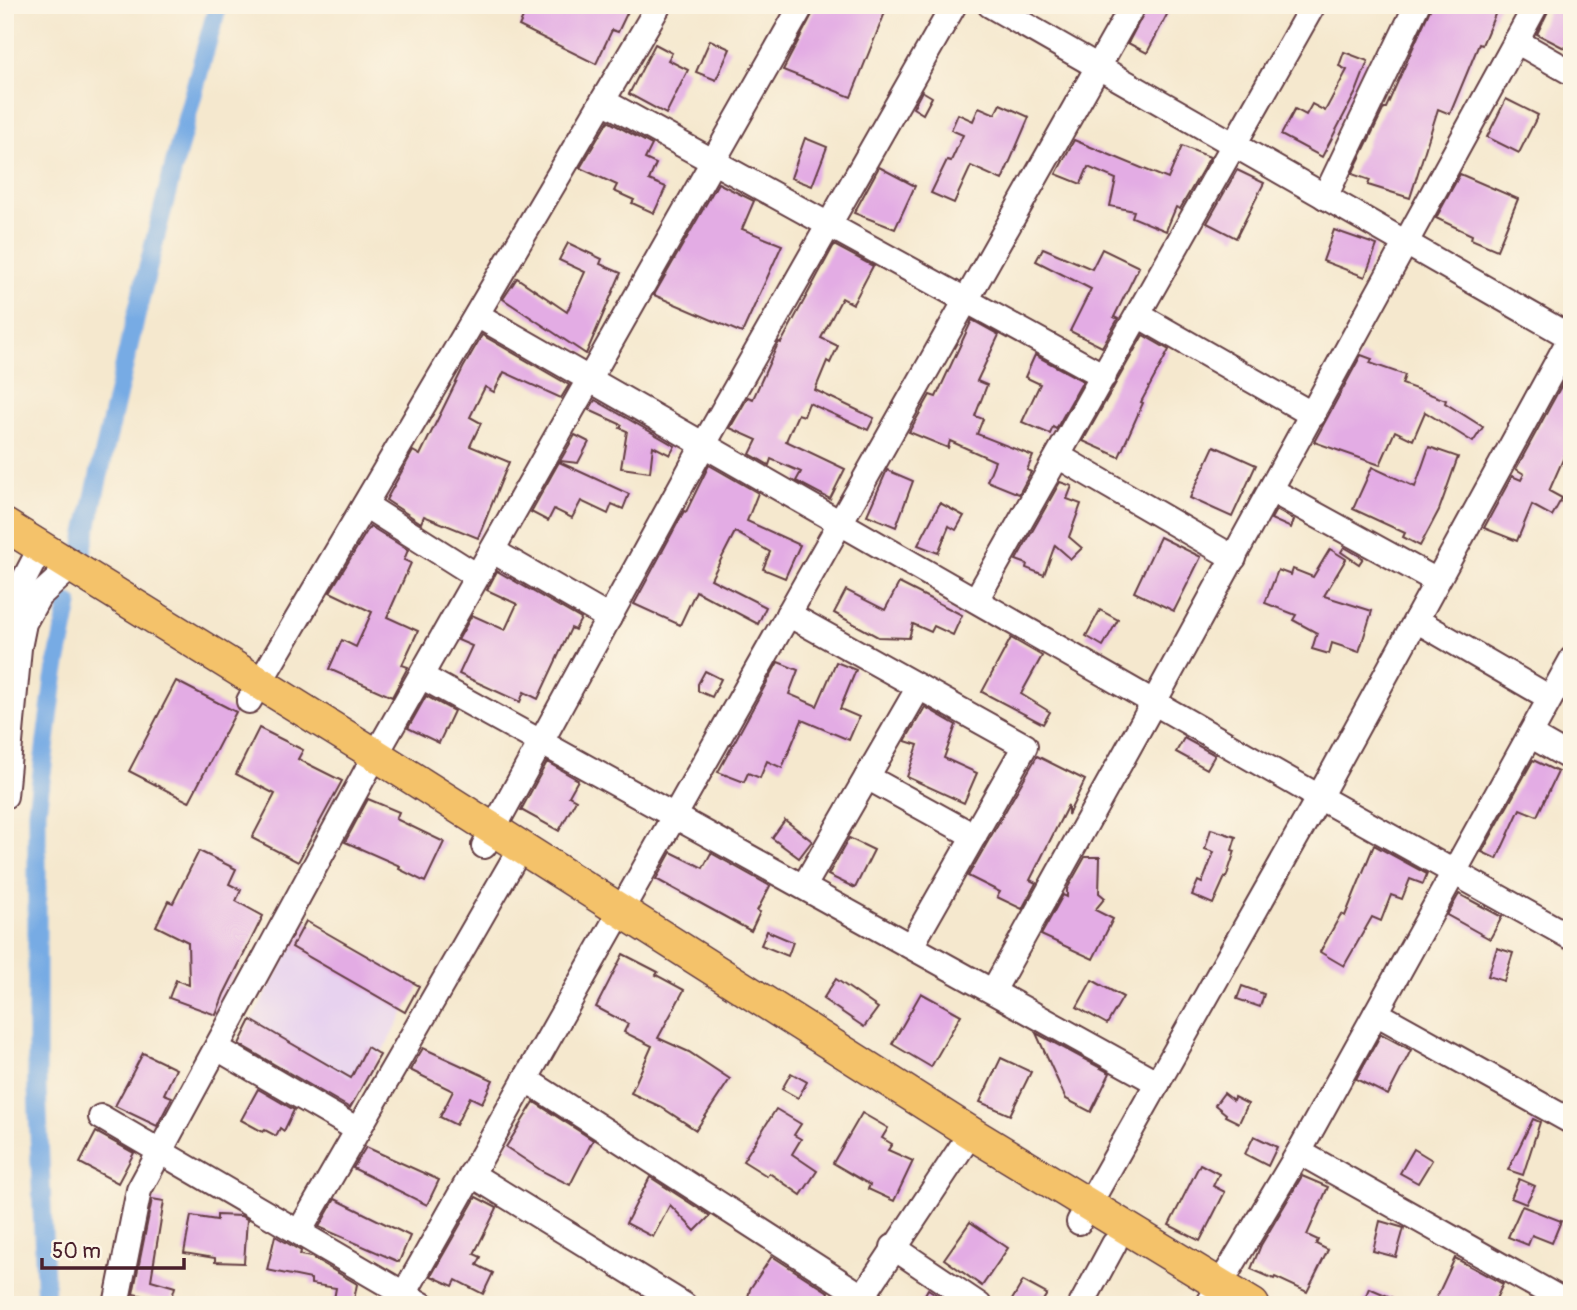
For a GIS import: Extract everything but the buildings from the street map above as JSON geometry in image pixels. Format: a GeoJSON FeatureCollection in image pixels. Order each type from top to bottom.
{"type":"FeatureCollection","features":[{"type":"Feature","properties":{"kind":"main road"},"geometry":{"type":"LineString","coordinates":[[5,525],[40,559],[489,837],[966,1141],[1226,1299]]}},
{"type":"Feature","properties":{"kind":"main road"},"geometry":{"type":"LineString","coordinates":[[489,837],[512,863],[616,918]]}},
{"type":"Feature","properties":{"kind":"main road"},"geometry":{"type":"LineString","coordinates":[[1084,1213],[1114,1244],[1226,1299]]}},
{"type":"Feature","properties":{"kind":"street"},"geometry":{"type":"LineString","coordinates":[[254,692],[659,5]]}},
{"type":"Feature","properties":{"kind":"street"},"geometry":{"type":"LineString","coordinates":[[116,1305],[139,1190],[371,763],[802,5]]}},
{"type":"Feature","properties":{"kind":"street"},"geometry":{"type":"LineString","coordinates":[[489,837],[704,444],[954,5]]}},
{"type":"Feature","properties":{"kind":"street"},"geometry":{"type":"LineString","coordinates":[[990,5],[1571,337],[1320,797],[1084,1213]]}},
{"type":"Feature","properties":{"kind":"street"},"geometry":{"type":"LineString","coordinates":[[101,1117],[414,1299],[471,1174],[1133,5]]}},
{"type":"Feature","properties":{"kind":"street"},"geometry":{"type":"LineString","coordinates":[[976,600],[1312,5]]}},
{"type":"Feature","properties":{"kind":"street"},"geometry":{"type":"LineString","coordinates":[[1325,197],[1417,5]]}},
{"type":"Feature","properties":{"kind":"street"},"geometry":{"type":"LineString","coordinates":[[993,991],[1313,415],[1536,5]]}},
{"type":"Feature","properties":{"kind":"street"},"geometry":{"type":"LineString","coordinates":[[1517,41],[1572,73]]}},
{"type":"Feature","properties":{"kind":"street"},"geometry":{"type":"LineString","coordinates":[[603,101],[1104,376]]}},
{"type":"Feature","properties":{"kind":"street"},"geometry":{"type":"LineString","coordinates":[[477,315],[1572,938]]}},
{"type":"Feature","properties":{"kind":"street"},"geometry":{"type":"LineString","coordinates":[[1138,315],[1313,415]]}},
{"type":"Feature","properties":{"kind":"street"},"geometry":{"type":"LineString","coordinates":[[1058,456],[1234,558]]}},
{"type":"Feature","properties":{"kind":"street"},"geometry":{"type":"LineString","coordinates":[[1271,490],[1437,582]]}},
{"type":"Feature","properties":{"kind":"street"},"geometry":{"type":"LineString","coordinates":[[365,505],[477,576]]}},
{"type":"Feature","properties":{"kind":"street"},"geometry":{"type":"LineString","coordinates":[[493,551],[609,618]]}},
{"type":"Feature","properties":{"kind":"street"},"geometry":{"type":"LineString","coordinates":[[11,606],[40,559]]}},
{"type":"Feature","properties":{"kind":"street"},"geometry":{"type":"LineString","coordinates":[[11,606],[39,596],[40,559]]}},
{"type":"Feature","properties":{"kind":"street"},"geometry":{"type":"LineString","coordinates":[[5,796],[21,635],[11,606]]}},
{"type":"Feature","properties":{"kind":"street"},"geometry":{"type":"LineString","coordinates":[[788,614],[1025,746],[911,946]]}},
{"type":"Feature","properties":{"kind":"street"},"geometry":{"type":"LineString","coordinates":[[1416,620],[1550,698]]}},
{"type":"Feature","properties":{"kind":"street"},"geometry":{"type":"LineString","coordinates":[[1226,1299],[1299,1152],[1572,659]]}},
{"type":"Feature","properties":{"kind":"street"},"geometry":{"type":"LineString","coordinates":[[421,676],[542,740],[1158,1083]]}},
{"type":"Feature","properties":{"kind":"street"},"geometry":{"type":"LineString","coordinates":[[804,886],[919,687]]}},
{"type":"Feature","properties":{"kind":"street"},"geometry":{"type":"LineString","coordinates":[[1530,735],[1572,758]]}},
{"type":"Feature","properties":{"kind":"street"},"geometry":{"type":"LineString","coordinates":[[867,777],[974,836]]}},
{"type":"Feature","properties":{"kind":"street"},"geometry":{"type":"LineString","coordinates":[[299,1232],[512,863]]}},
{"type":"Feature","properties":{"kind":"street"},"geometry":{"type":"LineString","coordinates":[[1376,1013],[1572,1122]]}},
{"type":"Feature","properties":{"kind":"street"},"geometry":{"type":"LineString","coordinates":[[217,1048],[358,1130]]}},
{"type":"Feature","properties":{"kind":"street"},"geometry":{"type":"LineString","coordinates":[[525,1079],[859,1301],[966,1141]]}},
{"type":"Feature","properties":{"kind":"street"},"geometry":{"type":"LineString","coordinates":[[1299,1152],[1571,1305]]}},
{"type":"Feature","properties":{"kind":"street"},"geometry":{"type":"LineString","coordinates":[[471,1174],[684,1305]]}},
{"type":"Feature","properties":{"kind":"street"},"geometry":{"type":"LineString","coordinates":[[1080,1305],[1114,1244]]}},
{"type":"Feature","properties":{"kind":"street"},"geometry":{"type":"LineString","coordinates":[[893,1247],[979,1305]]}},
{"type":"Feature","properties":{"kind":"shaded area"},"geometry":{"type":"Polygon","coordinates":[[[306,921],[419,986],[350,1109],[238,1045],[306,921]]]}},
{"type":"Feature","properties":{"kind":"waterway"},"geometry":{"type":"LineString","coordinates":[[82,552],[146,277],[218,5]]}},
{"type":"Feature","properties":{"kind":"waterway"},"geometry":{"type":"LineString","coordinates":[[46,1305],[37,1087],[37,811],[54,679],[69,604]]}}]}
